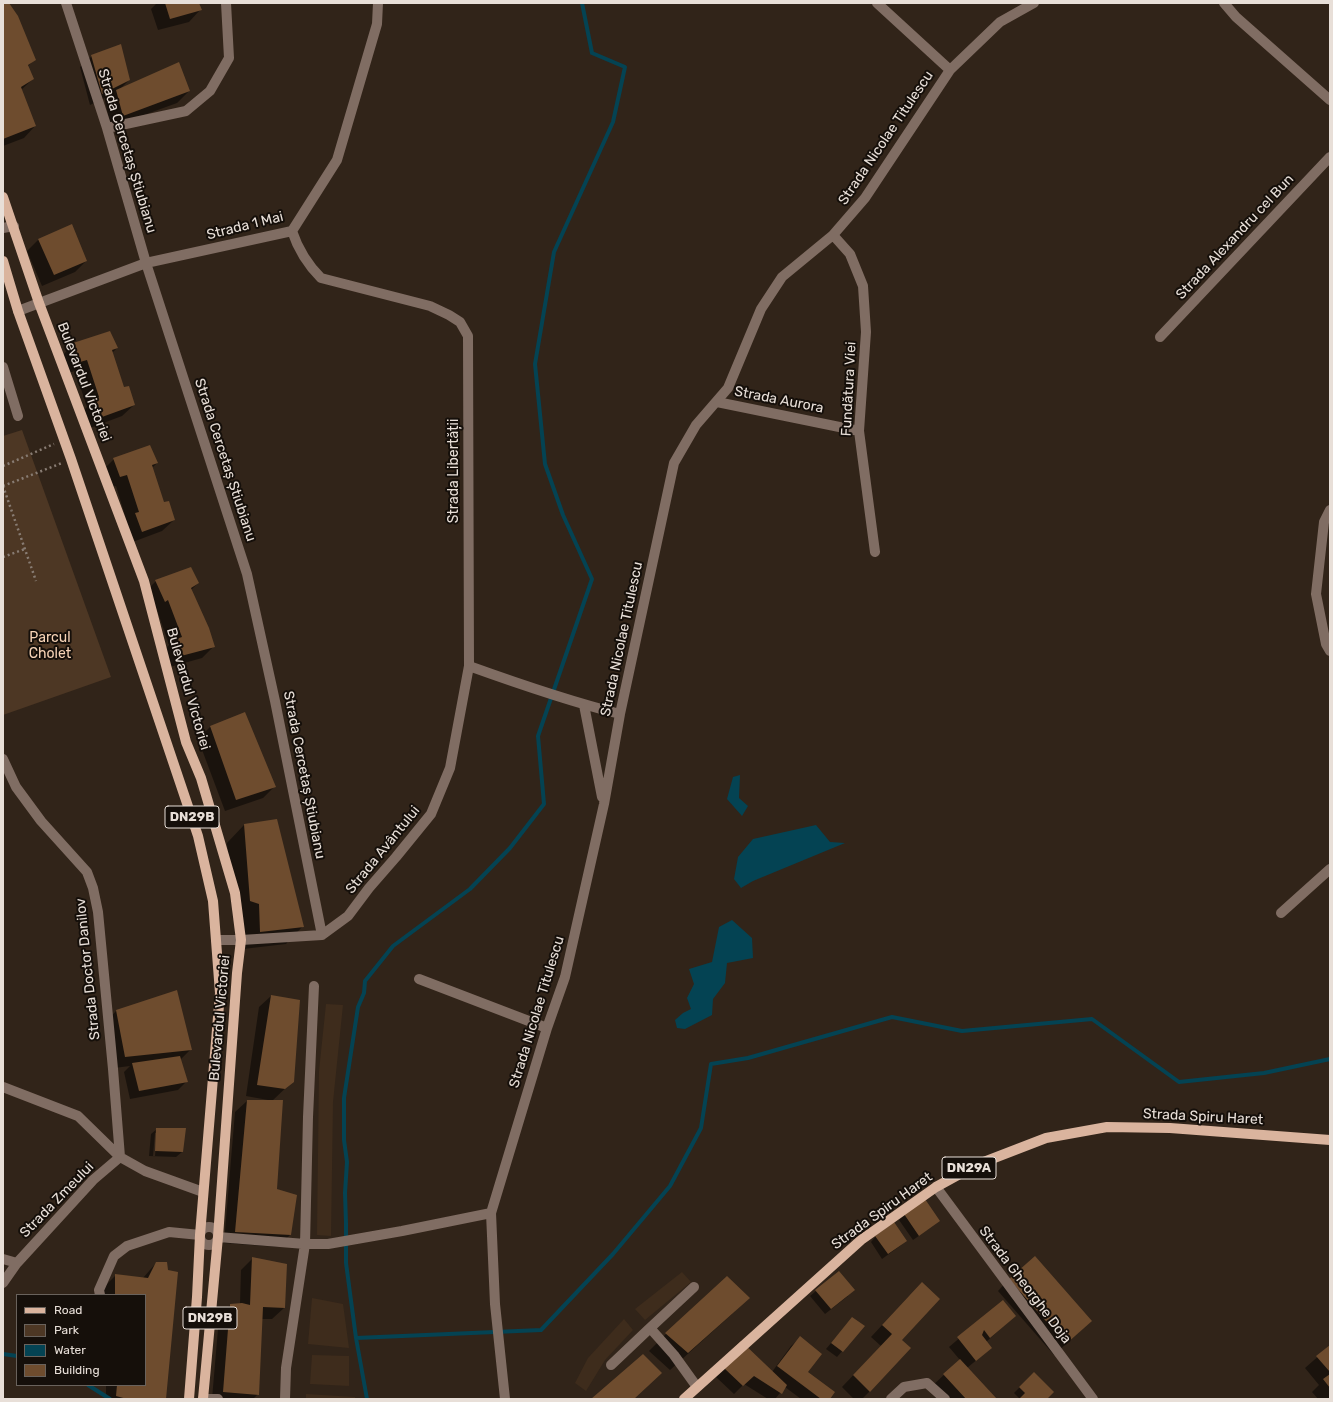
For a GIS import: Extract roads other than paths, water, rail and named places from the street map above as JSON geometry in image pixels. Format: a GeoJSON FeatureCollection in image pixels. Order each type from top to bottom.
{"type":"FeatureCollection","features":[{"type":"Feature","properties":{"kind":"main road","name":"Bulevardul Victoriei"},"geometry":{"type":"LineString","coordinates":[[3,197],[39,303],[144,580],[186,742],[201,778],[235,893],[241,940],[237,973],[218,1237],[203,1399]]}},
{"type":"Feature","properties":{"kind":"main road","name":"Bulevardul Victoriei"},"geometry":{"type":"LineString","coordinates":[[3,261],[18,311],[63,439],[72,459],[198,836],[212,901],[220,993],[203,1192],[189,1399]]}},
{"type":"Feature","properties":{"kind":"main road","name":"Strada Spiru Haret"},"geometry":{"type":"LineString","coordinates":[[684,1399],[862,1240],[936,1187],[976,1165],[1046,1138],[1107,1127],[1170,1128],[1330,1140]]}},
{"type":"Feature","properties":{"kind":"street","name":"Strada Cercetaș Știubianu"},"geometry":{"type":"LineString","coordinates":[[66,3],[107,128],[146,263],[247,574],[275,700],[322,935]]}},
{"type":"Feature","properties":{"kind":"street"},"geometry":{"type":"LineString","coordinates":[[107,128],[186,111],[210,91],[229,58],[226,3]]}},
{"type":"Feature","properties":{"kind":"street","name":"Strada 1 Mai"},"geometry":{"type":"LineString","coordinates":[[18,311],[146,263],[292,231],[337,160],[377,24],[378,3]]}},
{"type":"Feature","properties":{"kind":"street"},"geometry":{"type":"LineString","coordinates":[[877,3],[950,70]]}},
{"type":"Feature","properties":{"kind":"street","name":"Strada Nicolae Titulescu"},"geometry":{"type":"LineString","coordinates":[[504,1399],[495,1304],[491,1213],[547,1028],[565,977],[604,804],[620,714],[674,463],[696,425],[728,388],[761,309],[782,277],[833,235],[865,198],[950,70],[1000,22],[1034,3]]}},
{"type":"Feature","properties":{"kind":"street"},"geometry":{"type":"LineString","coordinates":[[1224,3],[1236,17],[1330,100]]}},
{"type":"Feature","properties":{"kind":"street","name":"Strada Alexandru cel Bun"},"geometry":{"type":"LineString","coordinates":[[1160,337],[1330,157]]}},
{"type":"Feature","properties":{"kind":"street"},"geometry":{"type":"LineString","coordinates":[[3,228],[14,226]]}},
{"type":"Feature","properties":{"kind":"street","name":"Strada Libertății"},"geometry":{"type":"LineString","coordinates":[[292,231],[298,248],[310,268],[321,278],[430,306],[460,322],[468,336],[469,666]]}},
{"type":"Feature","properties":{"kind":"street","name":"Fundătura Viei"},"geometry":{"type":"LineString","coordinates":[[833,235],[850,254],[863,286],[866,332],[859,431],[875,552]]}},
{"type":"Feature","properties":{"kind":"street"},"geometry":{"type":"LineString","coordinates":[[3,367],[18,416]]}},
{"type":"Feature","properties":{"kind":"street","name":"Strada Aurora"},"geometry":{"type":"LineString","coordinates":[[717,402],[859,431]]}},
{"type":"Feature","properties":{"kind":"street"},"geometry":{"type":"LineString","coordinates":[[1330,510],[1324,522],[1316,594],[1326,644],[1330,651]]}},
{"type":"Feature","properties":{"kind":"street"},"geometry":{"type":"LineString","coordinates":[[469,666],[534,690],[620,714]]}},
{"type":"Feature","properties":{"kind":"street","name":"Strada Avântului"},"geometry":{"type":"LineString","coordinates":[[322,935],[348,916],[430,814],[450,768],[469,666]]}},
{"type":"Feature","properties":{"kind":"street"},"geometry":{"type":"LineString","coordinates":[[584,705],[604,804]]}},
{"type":"Feature","properties":{"kind":"street","name":"Strada Doctor Danilov"},"geometry":{"type":"LineString","coordinates":[[3,760],[16,787],[41,822],[87,872],[93,888],[98,920],[113,1069],[120,1157]]}},
{"type":"Feature","properties":{"kind":"street"},"geometry":{"type":"LineString","coordinates":[[1281,913],[1330,869]]}},
{"type":"Feature","properties":{"kind":"street"},"geometry":{"type":"LineString","coordinates":[[216,940],[322,935]]}},
{"type":"Feature","properties":{"kind":"street"},"geometry":{"type":"LineString","coordinates":[[419,979],[547,1028]]}},
{"type":"Feature","properties":{"kind":"street"},"geometry":{"type":"LineString","coordinates":[[285,1399],[286,1368],[305,1244],[308,1117],[314,986]]}},
{"type":"Feature","properties":{"kind":"street"},"geometry":{"type":"LineString","coordinates":[[3,1087],[78,1116],[120,1157],[145,1171],[203,1192]]}},
{"type":"Feature","properties":{"kind":"street","name":"Strada Zmeului"},"geometry":{"type":"LineString","coordinates":[[3,1283],[17,1263],[93,1180],[120,1157]]}},
{"type":"Feature","properties":{"kind":"street","name":"Strada Gheorghe Doja"},"geometry":{"type":"LineString","coordinates":[[936,1187],[1093,1399]]}},
{"type":"Feature","properties":{"kind":"street"},"geometry":{"type":"LineString","coordinates":[[100,1294],[99,1290],[114,1256],[127,1246],[169,1232],[200,1235],[201,1241],[205,1244],[211,1245],[216,1242],[218,1237],[305,1244],[328,1244],[491,1213]]}},
{"type":"Feature","properties":{"kind":"street"},"geometry":{"type":"LineString","coordinates":[[3,1259],[17,1263]]}},
{"type":"Feature","properties":{"kind":"street"},"geometry":{"type":"LineString","coordinates":[[611,1365],[694,1287]]}},
{"type":"Feature","properties":{"kind":"street"},"geometry":{"type":"LineString","coordinates":[[650,1328],[674,1354],[697,1388]]}},
{"type":"Feature","properties":{"kind":"street"},"geometry":{"type":"LineString","coordinates":[[891,1399],[904,1386],[927,1383],[945,1399]]}},
{"type":"Feature","properties":{"kind":"street"},"geometry":{"type":"LineString","coordinates":[[203,1399],[218,1399]]}},
{"type":"Feature","properties":{"kind":"water"},"geometry":{"type":"Polygon","coordinates":[[[740,775],[739,798],[748,806],[742,816],[727,799],[733,777],[740,775]]]}},
{"type":"Feature","properties":{"kind":"water"},"geometry":{"type":"Polygon","coordinates":[[[816,825],[830,842],[845,843],[753,881],[741,888],[734,879],[738,857],[753,839],[816,825]]]}},
{"type":"Feature","properties":{"kind":"water"},"geometry":{"type":"Polygon","coordinates":[[[732,920],[752,938],[753,958],[727,963],[725,983],[713,999],[712,1015],[685,1029],[677,1028],[675,1020],[683,1013],[691,1009],[687,998],[694,984],[689,969],[712,962],[719,927],[732,920]]]}},
{"type":"Feature","properties":{"kind":"waterway"},"geometry":{"type":"LineString","coordinates":[[367,1399],[356,1338],[346,1263],[345,1193],[347,1162],[344,1140],[344,1098],[358,1007],[364,993],[365,981],[393,946],[470,889],[510,848],[544,804],[538,736],[592,579],[563,515],[545,464],[535,364],[554,252],[613,122],[625,67],[592,53],[582,3]]}},
{"type":"Feature","properties":{"kind":"waterway"},"geometry":{"type":"LineString","coordinates":[[356,1338],[541,1330],[613,1254],[670,1186],[701,1128],[711,1064],[748,1058],[892,1017],[962,1031],[1092,1019],[1179,1082],[1264,1073],[1330,1059]]}},
{"type":"Feature","properties":{"kind":"waterway"},"geometry":{"type":"LineString","coordinates":[[3,1354],[16,1356]]}},
{"type":"Feature","properties":{"kind":"waterway"},"geometry":{"type":"LineString","coordinates":[[90,1386],[110,1399]]}},
{"type":"Feature","properties":{"kind":"park label","name":"Parcul Cholet"},"geometry":{"type":"Point","coordinates":[50,646]}}]}
